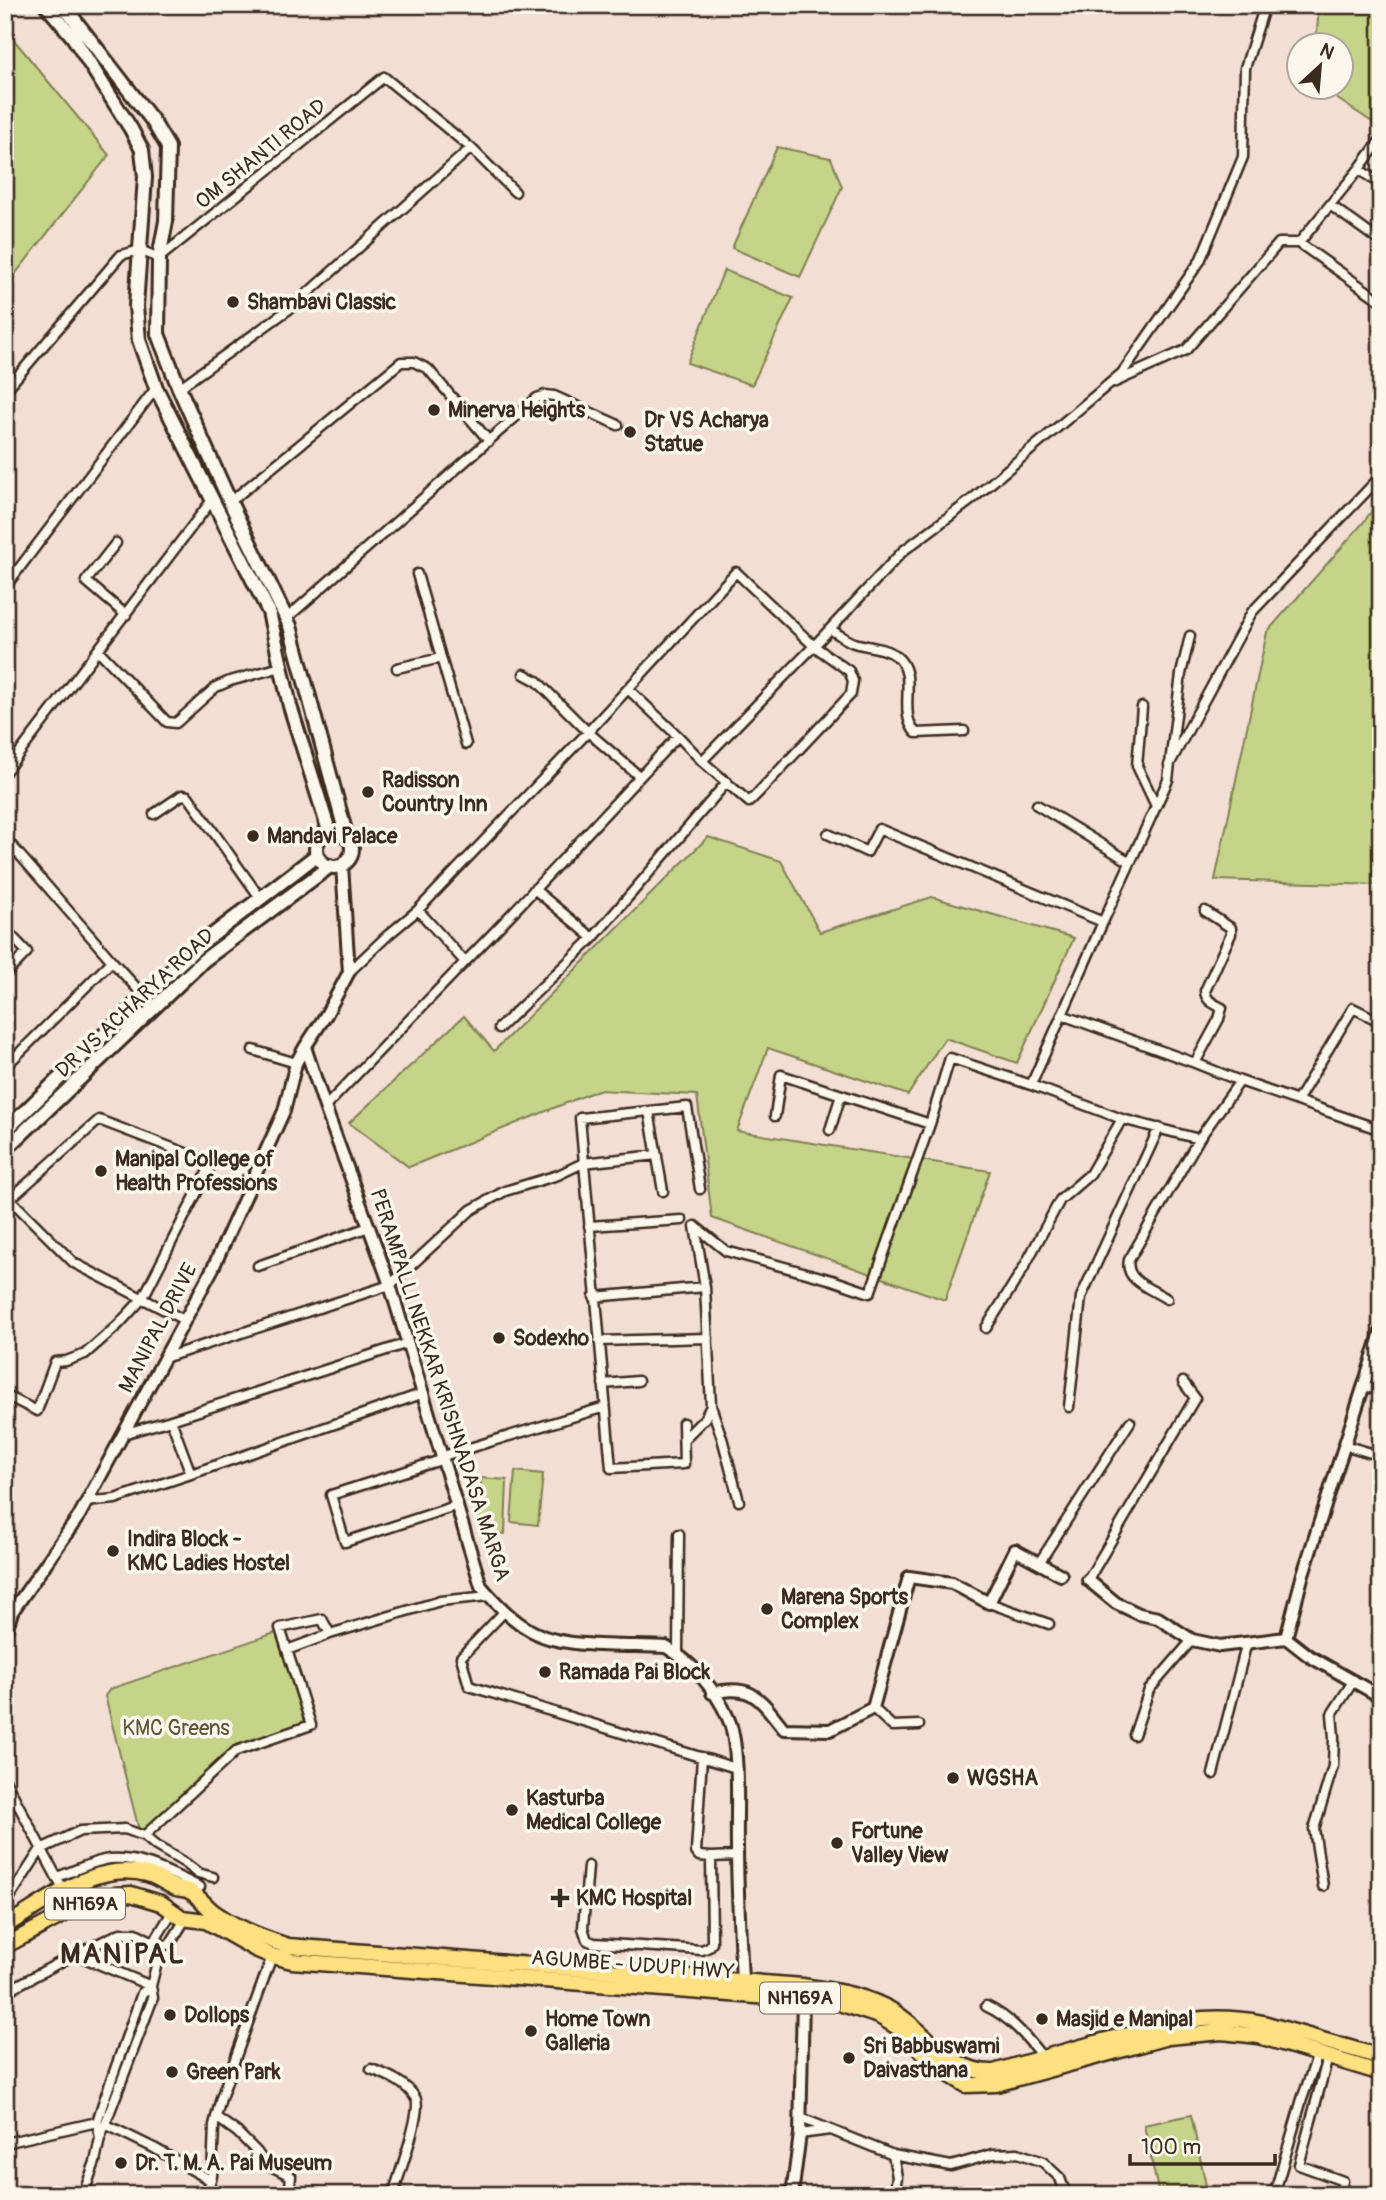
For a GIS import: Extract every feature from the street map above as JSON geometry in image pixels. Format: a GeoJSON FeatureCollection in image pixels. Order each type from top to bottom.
{"type":"FeatureCollection","features":[{"type":"Feature","properties":{"kind":"highway","name":"NH169A"},"geometry":{"type":"LineString","coordinates":[[5,1926],[90,1877],[112,1871],[148,1874],[178,1890],[185,1889],[198,1894]]}},
{"type":"Feature","properties":{"kind":"highway"},"geometry":{"type":"LineString","coordinates":[[178,1890],[170,1900],[179,1914],[195,1915],[198,1894]]}},
{"type":"Feature","properties":{"kind":"highway","name":"NH169A"},"geometry":{"type":"LineString","coordinates":[[5,1947],[83,1905],[114,1895],[131,1894],[162,1903],[179,1914]]}},
{"type":"Feature","properties":{"kind":"highway","name":"AGUMBE - UDUPI HWY"},"geometry":{"type":"LineString","coordinates":[[198,1894],[214,1913],[252,1932],[288,1945],[742,1981],[803,1992],[879,2016],[897,2027],[942,2070],[966,2085],[996,2084],[1168,2037],[1198,2033],[1237,2032],[1259,2036],[1381,2073]]}},
{"type":"Feature","properties":{"kind":"highway","name":"AGUMBE - UDUPI HWY"},"geometry":{"type":"LineString","coordinates":[[179,1914],[206,1921],[255,1949],[292,1961],[847,1994],[884,2006],[899,2015],[953,2060],[980,2072],[994,2072],[1170,2022],[1190,2019],[1246,2020],[1381,2057]]}},
{"type":"Feature","properties":{"kind":"main road"},"geometry":{"type":"LineString","coordinates":[[46,5],[73,37],[142,150],[145,177],[136,306],[139,340],[156,388],[269,612],[290,706],[329,831]]}},
{"type":"Feature","properties":{"kind":"main road"},"geometry":{"type":"LineString","coordinates":[[63,5],[152,120],[168,147],[166,222],[159,258],[158,334],[230,502],[287,618],[346,834],[352,845],[347,862],[336,866],[320,860],[316,849],[319,837],[335,830],[346,834]]}},
{"type":"Feature","properties":{"kind":"main road","name":"DR VS ACHARYA ROAD"},"geometry":{"type":"LineString","coordinates":[[5,1131],[197,947],[317,855]]}},
{"type":"Feature","properties":{"kind":"main road","name":"DR VS ACHARYA ROAD"},"geometry":{"type":"LineString","coordinates":[[5,1150],[204,960],[336,866]]}},
{"type":"Feature","properties":{"kind":"street"},"geometry":{"type":"LineString","coordinates":[[702,761],[903,551],[970,501],[1122,373],[1199,261],[1243,157],[1245,68],[1265,5]]}},
{"type":"Feature","properties":{"kind":"street","name":"OM SHANTI ROAD"},"geometry":{"type":"LineString","coordinates":[[159,258],[384,77],[471,148]]}},
{"type":"Feature","properties":{"kind":"street"},"geometry":{"type":"LineString","coordinates":[[1299,243],[1381,139]]}},
{"type":"Feature","properties":{"kind":"street"},"geometry":{"type":"LineString","coordinates":[[179,388],[292,307],[471,148],[515,192]]}},
{"type":"Feature","properties":{"kind":"street"},"geometry":{"type":"LineString","coordinates":[[1359,169],[1381,185]]}},
{"type":"Feature","properties":{"kind":"street"},"geometry":{"type":"LineString","coordinates":[[1330,205],[1381,242]]}},
{"type":"Feature","properties":{"kind":"street"},"geometry":{"type":"LineString","coordinates":[[1106,386],[1186,350],[1279,243],[1299,243],[1381,301]]}},
{"type":"Feature","properties":{"kind":"street"},"geometry":{"type":"LineString","coordinates":[[5,391],[121,255],[139,250],[159,258]]}},
{"type":"Feature","properties":{"kind":"street"},"geometry":{"type":"LineString","coordinates":[[230,502],[401,362],[414,362],[428,369],[489,441]]}},
{"type":"Feature","properties":{"kind":"street"},"geometry":{"type":"LineString","coordinates":[[5,587],[156,388]]}},
{"type":"Feature","properties":{"kind":"street"},"geometry":{"type":"LineString","coordinates":[[287,618],[537,398],[554,396],[618,425]]}},
{"type":"Feature","properties":{"kind":"street"},"geometry":{"type":"LineString","coordinates":[[1169,765],[1252,612],[1381,476]]}},
{"type":"Feature","properties":{"kind":"street"},"geometry":{"type":"LineString","coordinates":[[5,772],[212,500]]}},
{"type":"Feature","properties":{"kind":"street"},"geometry":{"type":"LineString","coordinates":[[117,542],[86,581],[126,615]]}},
{"type":"Feature","properties":{"kind":"street"},"geometry":{"type":"LineString","coordinates":[[305,1047],[349,972],[388,934],[418,910],[736,572],[814,646],[849,671],[853,681],[851,694],[749,802],[702,761],[628,689]]}},
{"type":"Feature","properties":{"kind":"street"},"geometry":{"type":"LineString","coordinates":[[417,574],[466,744]]}},
{"type":"Feature","properties":{"kind":"street"},"geometry":{"type":"LineString","coordinates":[[830,629],[852,642],[895,655],[908,680],[908,720],[916,733],[964,731]]}},
{"type":"Feature","properties":{"kind":"street"},"geometry":{"type":"LineString","coordinates":[[1031,1086],[1168,780],[1181,674],[1190,636]]}},
{"type":"Feature","properties":{"kind":"street"},"geometry":{"type":"LineString","coordinates":[[99,650],[167,722],[176,723],[216,687],[281,667]]}},
{"type":"Feature","properties":{"kind":"street"},"geometry":{"type":"LineString","coordinates":[[397,668],[441,658]]}},
{"type":"Feature","properties":{"kind":"street"},"geometry":{"type":"LineString","coordinates":[[524,674],[537,681],[588,732],[639,776]]}},
{"type":"Feature","properties":{"kind":"street"},"geometry":{"type":"LineString","coordinates":[[1142,708],[1136,766],[1156,806]]}},
{"type":"Feature","properties":{"kind":"street"},"geometry":{"type":"LineString","coordinates":[[325,1107],[678,736]]}},
{"type":"Feature","properties":{"kind":"street"},"geometry":{"type":"LineString","coordinates":[[499,1028],[593,938],[727,782]]}},
{"type":"Feature","properties":{"kind":"street"},"geometry":{"type":"LineString","coordinates":[[153,814],[181,795],[188,796],[261,899]]}},
{"type":"Feature","properties":{"kind":"street"},"geometry":{"type":"LineString","coordinates":[[1038,805],[1130,862]]}},
{"type":"Feature","properties":{"kind":"street"},"geometry":{"type":"LineString","coordinates":[[828,834],[867,852],[879,829],[1103,922]]}},
{"type":"Feature","properties":{"kind":"street"},"geometry":{"type":"LineString","coordinates":[[5,838],[144,996]]}},
{"type":"Feature","properties":{"kind":"street"},"geometry":{"type":"LineString","coordinates":[[336,866],[345,910],[349,972]]}},
{"type":"Feature","properties":{"kind":"street"},"geometry":{"type":"LineString","coordinates":[[534,889],[593,938]]}},
{"type":"Feature","properties":{"kind":"street"},"geometry":{"type":"LineString","coordinates":[[418,910],[465,962]]}},
{"type":"Feature","properties":{"kind":"street"},"geometry":{"type":"LineString","coordinates":[[1195,1063],[1219,1019],[1222,1008],[1210,1002],[1205,991],[1231,934],[1231,928],[1225,922],[1205,911]]}},
{"type":"Feature","properties":{"kind":"street"},"geometry":{"type":"LineString","coordinates":[[5,929],[27,952],[5,975]]}},
{"type":"Feature","properties":{"kind":"street"},"geometry":{"type":"LineString","coordinates":[[5,1067],[112,961]]}},
{"type":"Feature","properties":{"kind":"street"},"geometry":{"type":"LineString","coordinates":[[1297,1101],[1353,1008],[1381,1022]]}},
{"type":"Feature","properties":{"kind":"street"},"geometry":{"type":"LineString","coordinates":[[1062,1015],[1381,1130]]}},
{"type":"Feature","properties":{"kind":"street","name":"PERAMPALLI NEKKAR KRISHNADASA MARGA"},"geometry":{"type":"LineString","coordinates":[[305,1047],[390,1285],[481,1586],[505,1611],[538,1635],[560,1642],[666,1647],[678,1654]]}},
{"type":"Feature","properties":{"kind":"street","name":"MANIPAL DRIVE"},"geometry":{"type":"LineString","coordinates":[[5,1634],[9,1614],[86,1502],[213,1268],[285,1111],[296,1063],[305,1047]]}},
{"type":"Feature","properties":{"kind":"street"},"geometry":{"type":"LineString","coordinates":[[253,1049],[296,1063]]}},
{"type":"Feature","properties":{"kind":"street"},"geometry":{"type":"LineString","coordinates":[[738,1501],[722,1438],[710,1406],[705,1287],[695,1226],[726,1251],[870,1293],[930,1124],[950,1058],[1122,1119],[1199,1139]]}},
{"type":"Feature","properties":{"kind":"street"},"geometry":{"type":"LineString","coordinates":[[775,1116],[781,1075],[930,1124]]}},
{"type":"Feature","properties":{"kind":"street"},"geometry":{"type":"LineString","coordinates":[[1167,1298],[1130,1276],[1127,1268],[1129,1260],[1199,1139],[1240,1081]]}},
{"type":"Feature","properties":{"kind":"street"},"geometry":{"type":"LineString","coordinates":[[830,1130],[841,1095]]}},
{"type":"Feature","properties":{"kind":"street"},"geometry":{"type":"LineString","coordinates":[[683,1423],[684,1464],[611,1468],[580,1118],[687,1107],[700,1189]]}},
{"type":"Feature","properties":{"kind":"street"},"geometry":{"type":"LineString","coordinates":[[649,1111],[663,1191]]}},
{"type":"Feature","properties":{"kind":"street"},"geometry":{"type":"LineString","coordinates":[[986,1328],[1023,1269],[1060,1200],[1090,1174],[1122,1119]]}},
{"type":"Feature","properties":{"kind":"street"},"geometry":{"type":"LineString","coordinates":[[5,1395],[37,1411],[55,1362],[66,1362],[85,1354],[143,1298],[212,1163],[99,1120],[7,1201],[74,1263],[143,1298],[184,1321]]}},
{"type":"Feature","properties":{"kind":"street"},"geometry":{"type":"LineString","coordinates":[[1069,1407],[1081,1297],[1158,1128]]}},
{"type":"Feature","properties":{"kind":"street"},"geometry":{"type":"LineString","coordinates":[[164,1358],[390,1285],[471,1210],[505,1191],[558,1175],[583,1163],[657,1155]]}},
{"type":"Feature","properties":{"kind":"street"},"geometry":{"type":"LineString","coordinates":[[589,1226],[682,1220]]}},
{"type":"Feature","properties":{"kind":"street"},"geometry":{"type":"LineString","coordinates":[[258,1266],[369,1227]]}},
{"type":"Feature","properties":{"kind":"street"},"geometry":{"type":"LineString","coordinates":[[594,1297],[705,1287]]}},
{"type":"Feature","properties":{"kind":"street"},"geometry":{"type":"LineString","coordinates":[[1286,1638],[1303,1574],[1381,1332]]}},
{"type":"Feature","properties":{"kind":"street"},"geometry":{"type":"LineString","coordinates":[[598,1341],[708,1338]]}},
{"type":"Feature","properties":{"kind":"street"},"geometry":{"type":"LineString","coordinates":[[123,1434],[408,1343]]}},
{"type":"Feature","properties":{"kind":"street"},"geometry":{"type":"LineString","coordinates":[[603,1384],[638,1381]]}},
{"type":"Feature","properties":{"kind":"street"},"geometry":{"type":"LineString","coordinates":[[1183,1382],[1195,1398],[1088,1580],[1116,1603],[1139,1614],[1158,1618],[1192,1640],[1220,1646],[1286,1638],[1309,1656],[1381,1697]]}},
{"type":"Feature","properties":{"kind":"street"},"geometry":{"type":"LineString","coordinates":[[1363,1386],[1381,1391]]}},
{"type":"Feature","properties":{"kind":"street"},"geometry":{"type":"LineString","coordinates":[[86,1502],[115,1499],[424,1393]]}},
{"type":"Feature","properties":{"kind":"street"},"geometry":{"type":"LineString","coordinates":[[684,1439],[705,1418],[710,1406]]}},
{"type":"Feature","properties":{"kind":"street"},"geometry":{"type":"LineString","coordinates":[[458,1505],[345,1542],[331,1495],[605,1407]]}},
{"type":"Feature","properties":{"kind":"street"},"geometry":{"type":"LineString","coordinates":[[171,1420],[191,1474]]}},
{"type":"Feature","properties":{"kind":"street"},"geometry":{"type":"LineString","coordinates":[[1039,1563],[1130,1422]]}},
{"type":"Feature","properties":{"kind":"street"},"geometry":{"type":"LineString","coordinates":[[1344,1445],[1381,1456]]}},
{"type":"Feature","properties":{"kind":"street"},"geometry":{"type":"LineString","coordinates":[[679,1534],[678,1654],[692,1667],[729,1720],[736,1749],[742,1981]]}},
{"type":"Feature","properties":{"kind":"street"},"geometry":{"type":"LineString","coordinates":[[989,1603],[1014,1550],[1061,1575]]}},
{"type":"Feature","properties":{"kind":"street"},"geometry":{"type":"LineString","coordinates":[[712,1693],[732,1688],[756,1695],[784,1729],[830,1730],[873,1708],[909,1577],[952,1583],[989,1603],[1049,1624]]}},
{"type":"Feature","properties":{"kind":"street"},"geometry":{"type":"LineString","coordinates":[[286,1650],[440,1601],[489,1596]]}},
{"type":"Feature","properties":{"kind":"street"},"geometry":{"type":"LineString","coordinates":[[505,1611],[461,1657],[469,1686],[736,1768]]}},
{"type":"Feature","properties":{"kind":"street"},"geometry":{"type":"LineString","coordinates":[[144,1836],[236,1751],[311,1725],[279,1628],[322,1619],[330,1634]]}},
{"type":"Feature","properties":{"kind":"street"},"geometry":{"type":"LineString","coordinates":[[1134,1735],[1149,1690],[1192,1640]]}},
{"type":"Feature","properties":{"kind":"street"},"geometry":{"type":"LineString","coordinates":[[1213,1774],[1247,1642]]}},
{"type":"Feature","properties":{"kind":"street"},"geometry":{"type":"LineString","coordinates":[[1323,1886],[1314,1829],[1333,1766],[1332,1714],[1354,1680]]}},
{"type":"Feature","properties":{"kind":"street"},"geometry":{"type":"LineString","coordinates":[[873,1708],[892,1726],[919,1725]]}},
{"type":"Feature","properties":{"kind":"street"},"geometry":{"type":"LineString","coordinates":[[702,1757],[695,1852],[699,1856],[737,1856]]}},
{"type":"Feature","properties":{"kind":"street"},"geometry":{"type":"LineString","coordinates":[[5,1780],[64,1891]]}},
{"type":"Feature","properties":{"kind":"street"},"geometry":{"type":"LineString","coordinates":[[7,1897],[41,1849],[80,1831],[125,1829],[144,1836],[198,1873],[213,1877],[198,1894],[162,1869],[127,1860],[108,1860],[57,1877]]}},
{"type":"Feature","properties":{"kind":"street"},"geometry":{"type":"LineString","coordinates":[[588,1866],[583,1928],[587,1940],[702,1950],[712,1943],[711,1857]]}},
{"type":"Feature","properties":{"kind":"street"},"geometry":{"type":"LineString","coordinates":[[5,1992],[120,1933],[136,1933],[161,1946],[170,1944],[179,1914]]}},
{"type":"Feature","properties":{"kind":"street"},"geometry":{"type":"LineString","coordinates":[[84,2194],[100,2138],[153,1998],[151,1986],[161,1946],[157,1937],[179,1914]]}},
{"type":"Feature","properties":{"kind":"street"},"geometry":{"type":"LineString","coordinates":[[76,1955],[151,1986]]}},
{"type":"Feature","properties":{"kind":"street"},"geometry":{"type":"LineString","coordinates":[[206,2195],[211,2180],[216,2117],[272,1956]]}},
{"type":"Feature","properties":{"kind":"street"},"geometry":{"type":"LineString","coordinates":[[100,2138],[97,2122],[142,1993],[151,1986]]}},
{"type":"Feature","properties":{"kind":"street"},"geometry":{"type":"LineString","coordinates":[[792,2195],[801,2118],[803,1992]]}},
{"type":"Feature","properties":{"kind":"street"},"geometry":{"type":"LineString","coordinates":[[986,2006],[1014,2025],[1043,2058]]}},
{"type":"Feature","properties":{"kind":"street"},"geometry":{"type":"LineString","coordinates":[[1274,2195],[1302,2099],[1323,2055]]}},
{"type":"Feature","properties":{"kind":"street"},"geometry":{"type":"LineString","coordinates":[[1323,2055],[1299,2165],[1343,2181],[1339,2195]]}},
{"type":"Feature","properties":{"kind":"street"},"geometry":{"type":"LineString","coordinates":[[371,2069],[387,2075],[409,2089],[418,2102],[417,2117],[393,2195]]}},
{"type":"Feature","properties":{"kind":"street"},"geometry":{"type":"LineString","coordinates":[[216,2117],[237,2132],[264,2163],[291,2176],[289,2195]]}},
{"type":"Feature","properties":{"kind":"street"},"geometry":{"type":"LineString","coordinates":[[801,2118],[893,2155],[951,2166],[993,2154],[1018,2154],[1043,2162],[1060,2178],[1066,2195]]}},
{"type":"Feature","properties":{"kind":"street"},"geometry":{"type":"LineString","coordinates":[[5,2143],[97,2122]]}},
{"type":"Feature","properties":{"kind":"street"},"geometry":{"type":"LineString","coordinates":[[107,2125],[211,2180]]}},
{"type":"Feature","properties":{"kind":"street"},"geometry":{"type":"LineString","coordinates":[[800,2134],[833,2130]]}},
{"type":"Feature","properties":{"kind":"street"},"geometry":{"type":"LineString","coordinates":[[893,2155],[897,2177],[894,2195]]}},
{"type":"Feature","properties":{"kind":"green space"},"geometry":{"type":"Polygon","coordinates":[[[1319,5],[1381,5],[1381,128],[1342,102],[1354,102],[1354,32],[1317,32],[1319,5]]]}},
{"type":"Feature","properties":{"kind":"green space"},"geometry":{"type":"Polygon","coordinates":[[[5,29],[109,155],[5,287],[5,29]]]}},
{"type":"Feature","properties":{"kind":"green space"},"geometry":{"type":"Polygon","coordinates":[[[777,147],[831,158],[842,187],[800,277],[732,248],[777,147]]]}},
{"type":"Feature","properties":{"kind":"green space"},"geometry":{"type":"Polygon","coordinates":[[[724,270],[793,298],[752,385],[687,363],[724,270]]]}},
{"type":"Feature","properties":{"kind":"green space"},"geometry":{"type":"Polygon","coordinates":[[[1381,498],[1381,885],[1215,880],[1267,632],[1363,523],[1381,498]]]}},
{"type":"Feature","properties":{"kind":"green space"},"geometry":{"type":"Polygon","coordinates":[[[708,837],[781,861],[820,932],[932,897],[1074,938],[1017,1063],[945,1038],[908,1095],[768,1048],[737,1131],[990,1171],[945,1300],[712,1218],[697,1095],[598,1090],[409,1167],[349,1123],[464,1016],[494,1051],[708,837]]]}},
{"type":"Feature","properties":{"kind":"green space"},"geometry":{"type":"Polygon","coordinates":[[[515,1471],[543,1474],[538,1525],[511,1522],[515,1471]]]}},
{"type":"Feature","properties":{"kind":"green space"},"geometry":{"type":"Polygon","coordinates":[[[481,1478],[507,1480],[505,1534],[479,1531],[481,1478]]]}},
{"type":"Feature","properties":{"kind":"green space","name":"KMC Greens"},"geometry":{"type":"Polygon","coordinates":[[[278,1632],[309,1724],[237,1750],[141,1838],[105,1696],[110,1689],[278,1632]]]}},
{"type":"Feature","properties":{"kind":"green space"},"geometry":{"type":"Polygon","coordinates":[[[1191,2115],[1208,2195],[1159,2195],[1144,2125],[1191,2115]]]}},
{"type":"Feature","properties":{"kind":"place","name":"Shambavi Classic"},"geometry":{"type":"Point","coordinates":[233,302]}},
{"type":"Feature","properties":{"kind":"place","name":"Minerva Heights"},"geometry":{"type":"Point","coordinates":[434,410]}},
{"type":"Feature","properties":{"kind":"place","name":"Dr VS Acharya Statue"},"geometry":{"type":"Point","coordinates":[630,432]}},
{"type":"Feature","properties":{"kind":"place","name":"Radisson Country Inn"},"geometry":{"type":"Point","coordinates":[368,792]}},
{"type":"Feature","properties":{"kind":"place","name":"Mandavi Palace"},"geometry":{"type":"Point","coordinates":[253,836]}},
{"type":"Feature","properties":{"kind":"place","name":"Manipal College of Health Professions"},"geometry":{"type":"Point","coordinates":[101,1171]}},
{"type":"Feature","properties":{"kind":"place","name":"Sodexho"},"geometry":{"type":"Point","coordinates":[499,1338]}},
{"type":"Feature","properties":{"kind":"place","name":"Indira Block - KMC Ladies Hostel"},"geometry":{"type":"Point","coordinates":[113,1551]}},
{"type":"Feature","properties":{"kind":"place","name":"Marena Sports Complex"},"geometry":{"type":"Point","coordinates":[767,1609]}},
{"type":"Feature","properties":{"kind":"place","name":"Ramada Pai Block"},"geometry":{"type":"Point","coordinates":[545,1672]}},
{"type":"Feature","properties":{"kind":"place","name":"WGSHA"},"geometry":{"type":"Point","coordinates":[953,1778]}},
{"type":"Feature","properties":{"kind":"place","name":"Kasturba Medical College"},"geometry":{"type":"Point","coordinates":[512,1810]}},
{"type":"Feature","properties":{"kind":"place","name":"Fortune Valley View"},"geometry":{"type":"Point","coordinates":[837,1843]}},
{"type":"Feature","properties":{"kind":"place","name":"KMC Hospital"},"geometry":{"type":"Point","coordinates":[560,1898]}},
{"type":"Feature","properties":{"kind":"place","name":"Dollops"},"geometry":{"type":"Point","coordinates":[170,2015]}},
{"type":"Feature","properties":{"kind":"place","name":"Masjid e Manipal"},"geometry":{"type":"Point","coordinates":[1042,2019]}},
{"type":"Feature","properties":{"kind":"place","name":"Home Town Galleria"},"geometry":{"type":"Point","coordinates":[531,2031]}},
{"type":"Feature","properties":{"kind":"place","name":"Sri Babbuswami Daivasthana"},"geometry":{"type":"Point","coordinates":[849,2058]}},
{"type":"Feature","properties":{"kind":"place","name":"Green Park"},"geometry":{"type":"Point","coordinates":[172,2072]}},
{"type":"Feature","properties":{"kind":"place","name":"Dr. T. M. A. Pai Museum"},"geometry":{"type":"Point","coordinates":[121,2163]}},
{"type":"Feature","properties":{"kind":"district","name":"MANIPAL"},"geometry":{"type":"Point","coordinates":[123,1954]}}]}
